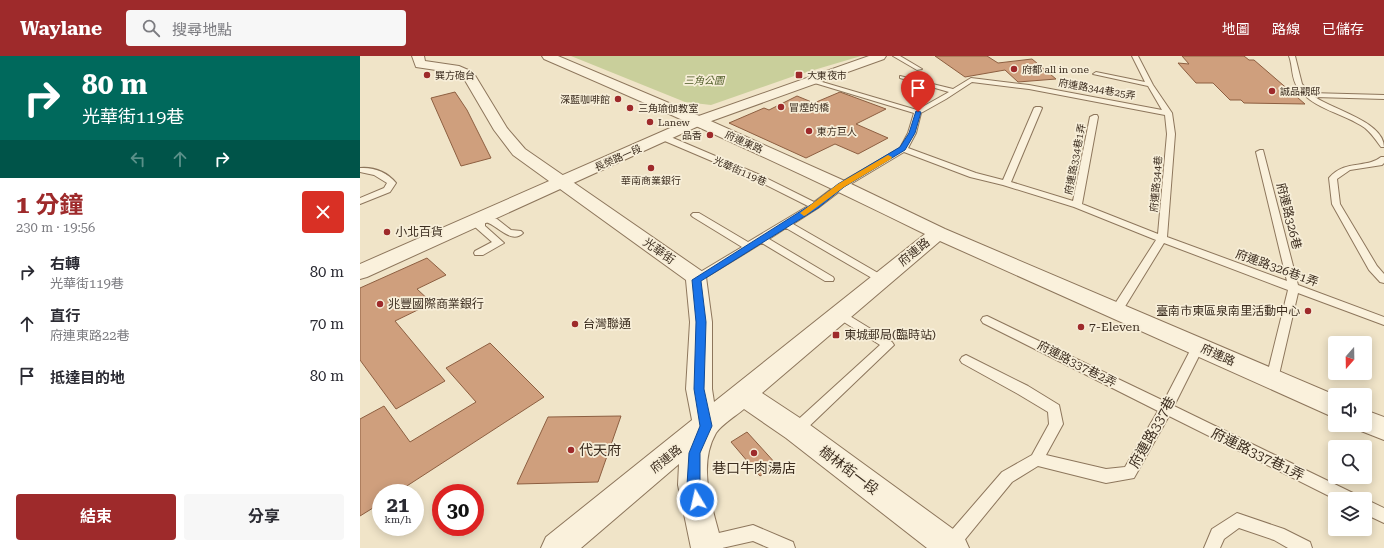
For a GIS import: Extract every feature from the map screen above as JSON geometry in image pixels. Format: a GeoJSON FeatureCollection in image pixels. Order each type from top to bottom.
{"type":"FeatureCollection","features":[{"type":"Feature","properties":{"kind":"street","name":"光華街"},"geometry":{"type":"LineString","coordinates":[[418,56],[420,64],[459,70],[468,75],[501,130],[519,152],[696,277],[696,280]]}},
{"type":"Feature","properties":{"kind":"street","name":"府連東路"},"geometry":{"type":"LineString","coordinates":[[548,56],[694,119],[841,186],[938,233]]}},
{"type":"Feature","properties":{"kind":"street","name":"長榮路一段"},"geometry":{"type":"LineString","coordinates":[[360,272],[481,218],[557,180],[694,119],[799,78],[880,56]]}},
{"type":"Feature","properties":{"kind":"street"},"geometry":{"type":"LineString","coordinates":[[866,60],[896,56]]}},
{"type":"Feature","properties":{"kind":"street","name":"長榮路一段"},"geometry":{"type":"LineString","coordinates":[[360,260],[664,137],[694,119],[866,60]]}},
{"type":"Feature","properties":{"kind":"street","name":"府連路"},"geometry":{"type":"LineString","coordinates":[[557,548],[744,395],[881,279],[938,233],[1328,404]]}},
{"type":"Feature","properties":{"kind":"street"},"geometry":{"type":"LineString","coordinates":[[696,280],[701,322],[699,389],[706,426],[694,453],[694,485],[706,546]]}},
{"type":"Feature","properties":{"kind":"street","name":"樹林街一段"},"geometry":{"type":"LineString","coordinates":[[744,395],[796,430],[951,546]]}},
{"type":"Feature","properties":{"kind":"street"},"geometry":{"type":"LineString","coordinates":[[1372,424],[1384,429]]}},
{"type":"Feature","properties":{"kind":"lane"},"geometry":{"type":"LineString","coordinates":[[896,56],[919,69],[902,77],[954,91]]}},
{"type":"Feature","properties":{"kind":"lane","name":"府連路344巷"},"geometry":{"type":"LineString","coordinates":[[1116,310],[1162,239],[1171,134],[1168,113],[1150,85],[1135,56]]}},
{"type":"Feature","properties":{"kind":"lane"},"geometry":{"type":"LineString","coordinates":[[1292,56],[1296,64],[1296,75],[1300,87],[1307,95],[1370,128],[1384,145]]}},
{"type":"Feature","properties":{"kind":"lane"},"geometry":{"type":"LineString","coordinates":[[1096,74],[1150,85]]}},
{"type":"Feature","properties":{"kind":"lane"},"geometry":{"type":"LineString","coordinates":[[696,280],[787,224],[815,206],[841,186],[903,148],[912,133],[918,112],[810,80]]}},
{"type":"Feature","properties":{"kind":"lane","name":"府連路344巷25弄"},"geometry":{"type":"LineString","coordinates":[[918,112],[971,80],[1029,88],[1168,113]]}},
{"type":"Feature","properties":{"kind":"lane"},"geometry":{"type":"LineString","coordinates":[[1307,95],[1384,97]]}},
{"type":"Feature","properties":{"kind":"lane"},"geometry":{"type":"LineString","coordinates":[[1006,183],[1038,108]]}},
{"type":"Feature","properties":{"kind":"lane","name":"府連路334巷1弄"},"geometry":{"type":"LineString","coordinates":[[1077,205],[1094,117]]}},
{"type":"Feature","properties":{"kind":"lane"},"geometry":{"type":"LineString","coordinates":[[1373,131],[1384,131]]}},
{"type":"Feature","properties":{"kind":"lane","name":"光華街119巷"},"geometry":{"type":"LineString","coordinates":[[664,137],[757,178],[815,206]]}},
{"type":"Feature","properties":{"kind":"lane","name":"府連路334巷1弄"},"geometry":{"type":"LineString","coordinates":[[903,148],[973,175],[1006,183],[1077,205],[1162,239]]}},
{"type":"Feature","properties":{"kind":"lane","name":"府連路326巷"},"geometry":{"type":"LineString","coordinates":[[1260,152],[1294,289],[1272,379]]}},
{"type":"Feature","properties":{"kind":"lane"},"geometry":{"type":"LineString","coordinates":[[1384,159],[1379,163],[1348,168],[1333,178],[1336,204],[1373,268],[1384,280]]}},
{"type":"Feature","properties":{"kind":"lane"},"geometry":{"type":"LineString","coordinates":[[360,170],[370,169],[384,176],[392,183],[387,190],[360,201]]}},
{"type":"Feature","properties":{"kind":"lane"},"geometry":{"type":"LineString","coordinates":[[696,215],[749,247]]}},
{"type":"Feature","properties":{"kind":"lane"},"geometry":{"type":"LineString","coordinates":[[479,253],[499,243],[480,228],[481,218],[494,221],[509,233],[518,233]]}},
{"type":"Feature","properties":{"kind":"lane"},"geometry":{"type":"LineString","coordinates":[[787,224],[881,279]]}},
{"type":"Feature","properties":{"kind":"lane"},"geometry":{"type":"LineString","coordinates":[[762,239],[829,279]]}},
{"type":"Feature","properties":{"kind":"lane","name":"府連路326巷1弄"},"geometry":{"type":"LineString","coordinates":[[1162,239],[1384,321]]}},
{"type":"Feature","properties":{"kind":"lane"},"geometry":{"type":"LineString","coordinates":[[796,430],[888,345],[840,314]]}},
{"type":"Feature","properties":{"kind":"lane","name":"府連路337巷2弄"},"geometry":{"type":"LineString","coordinates":[[987,320],[1166,409]]}},
{"type":"Feature","properties":{"kind":"lane","name":"府連路337巷"},"geometry":{"type":"LineString","coordinates":[[1037,459],[1106,476],[1129,473],[1166,409],[1198,346]]}},
{"type":"Feature","properties":{"kind":"lane"},"geometry":{"type":"LineString","coordinates":[[951,546],[1008,477],[1037,459],[1056,424],[1054,409],[1023,390],[966,360]]}},
{"type":"Feature","properties":{"kind":"lane","name":"府連路337巷1弄"},"geometry":{"type":"LineString","coordinates":[[1166,409],[1336,492]]}},
{"type":"Feature","properties":{"kind":"lane"},"geometry":{"type":"LineString","coordinates":[[1372,510],[1384,516]]}},
{"type":"Feature","properties":{"kind":"lane"},"geometry":{"type":"LineString","coordinates":[[1212,548],[1218,534],[1237,520],[1278,534],[1304,548]]}},
{"type":"Feature","properties":{"kind":"lane"},"geometry":{"type":"LineString","coordinates":[[706,546],[753,533],[787,548]]}},
{"type":"Feature","properties":{"kind":"green space","name":"三角公園"},"geometry":{"type":"Polygon","coordinates":[[[571,56],[861,56],[797,75],[711,105],[685,102],[571,56]]]}},
{"type":"Feature","properties":{"kind":"building"},"geometry":{"type":"Polygon","coordinates":[[[935,56],[987,56],[998,63],[1032,59],[1056,79],[1018,82],[1005,70],[965,77],[935,56]]]}},
{"type":"Feature","properties":{"kind":"building"},"geometry":{"type":"Polygon","coordinates":[[[1182,56],[1244,56],[1249,60],[1254,60],[1305,104],[1244,103],[1241,100],[1230,100],[1213,83],[1196,83],[1178,63],[1189,64],[1182,56]]]}},
{"type":"Feature","properties":{"kind":"building"},"geometry":{"type":"Polygon","coordinates":[[[455,92],[467,110],[491,158],[461,166],[431,98],[455,92]]]}},
{"type":"Feature","properties":{"kind":"building","name":"東方巨人"},"geometry":{"type":"Polygon","coordinates":[[[840,92],[886,109],[856,124],[888,138],[858,154],[835,144],[806,158],[729,123],[764,108],[769,110],[797,96],[814,103],[840,92]]]}},
{"type":"Feature","properties":{"kind":"building"},"geometry":{"type":"Polygon","coordinates":[[[427,258],[446,275],[417,289],[432,303],[395,321],[445,381],[396,409],[360,360],[360,288],[427,258]]]}},
{"type":"Feature","properties":{"kind":"building"},"geometry":{"type":"Polygon","coordinates":[[[490,343],[544,397],[410,484],[372,484],[372,509],[360,516],[360,419],[384,406],[410,442],[476,402],[446,368],[490,343]]]}},
{"type":"Feature","properties":{"kind":"building","name":"代天府"},"geometry":{"type":"Polygon","coordinates":[[[621,416],[598,482],[517,484],[548,417],[621,416]]]}},
{"type":"Feature","properties":{"kind":"building","name":"巷口牛肉湯店"},"geometry":{"type":"Polygon","coordinates":[[[747,432],[777,465],[760,476],[731,442],[747,432]]]}},
{"type":"Feature","properties":{"kind":"slow traffic"},"geometry":{"type":"LineString","coordinates":[[804,213],[841,186],[888,157]]}},
{"type":"Feature","properties":{"kind":"place","name":"府都 all in one"},"geometry":{"type":"Point","coordinates":[1014,69]}},
{"type":"Feature","properties":{"kind":"place","name":"巽方砲台"},"geometry":{"type":"Point","coordinates":[427,75]}},
{"type":"Feature","properties":{"kind":"place","name":"大東夜市"},"geometry":{"type":"Point","coordinates":[799,75]}},
{"type":"Feature","properties":{"kind":"place","name":"誠品觀邸"},"geometry":{"type":"Point","coordinates":[1272,91]}},
{"type":"Feature","properties":{"kind":"place","name":"深藍咖啡館"},"geometry":{"type":"Point","coordinates":[618,99]}},
{"type":"Feature","properties":{"kind":"place","name":"冒煙的橋"},"geometry":{"type":"Point","coordinates":[781,107]}},
{"type":"Feature","properties":{"kind":"place","name":"三角瑜伽教室"},"geometry":{"type":"Point","coordinates":[630,108]}},
{"type":"Feature","properties":{"kind":"place","name":"Lanew"},"geometry":{"type":"Point","coordinates":[650,122]}},
{"type":"Feature","properties":{"kind":"place","name":"東方巨人"},"geometry":{"type":"Point","coordinates":[809,131]}},
{"type":"Feature","properties":{"kind":"place","name":"品香"},"geometry":{"type":"Point","coordinates":[710,135]}},
{"type":"Feature","properties":{"kind":"place","name":"華南商業銀行"},"geometry":{"type":"Point","coordinates":[651,168]}},
{"type":"Feature","properties":{"kind":"place","name":"小北百貨"},"geometry":{"type":"Point","coordinates":[387,232]}},
{"type":"Feature","properties":{"kind":"place","name":"兆豐國際商業銀行"},"geometry":{"type":"Point","coordinates":[380,304]}},
{"type":"Feature","properties":{"kind":"place","name":"臺南市東區泉南里活動中心"},"geometry":{"type":"Point","coordinates":[1308,311]}},
{"type":"Feature","properties":{"kind":"place","name":"台灣聯通"},"geometry":{"type":"Point","coordinates":[575,324]}},
{"type":"Feature","properties":{"kind":"place","name":"7-Eleven"},"geometry":{"type":"Point","coordinates":[1081,327]}},
{"type":"Feature","properties":{"kind":"place","name":"東城郵局(臨時站)"},"geometry":{"type":"Point","coordinates":[836,335]}},
{"type":"Feature","properties":{"kind":"place","name":"代天府"},"geometry":{"type":"Point","coordinates":[571,450]}},
{"type":"Feature","properties":{"kind":"place","name":"巷口牛肉湯店"},"geometry":{"type":"Point","coordinates":[754,453]}},
{"type":"Feature","properties":{"kind":"route"},"geometry":{"type":"LineString","coordinates":[[697,500],[694,485],[694,453],[706,426],[699,389],[701,322],[696,280],[815,206],[841,186],[903,148],[912,133],[918,112]]}}]}
